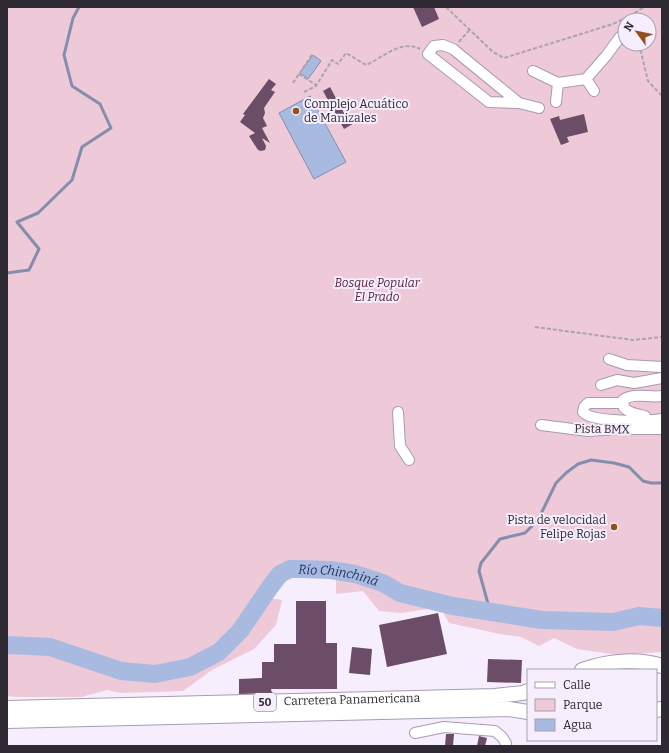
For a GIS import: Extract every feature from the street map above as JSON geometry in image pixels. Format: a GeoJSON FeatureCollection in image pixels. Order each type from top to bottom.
{"type":"FeatureCollection","features":[{"type":"Feature","properties":{"kind":"highway"},"geometry":{"type":"LineString","coordinates":[[585,669],[600,664],[618,662],[636,662],[658,665]]}},
{"type":"Feature","properties":{"kind":"highway"},"geometry":{"type":"LineString","coordinates":[[633,669],[641,664],[658,665]]}},
{"type":"Feature","properties":{"kind":"highway","name":"Carretera Panamericana"},"geometry":{"type":"LineString","coordinates":[[7,708],[495,696],[527,691]]}},
{"type":"Feature","properties":{"kind":"highway","name":"Carretera Panamericana"},"geometry":{"type":"LineString","coordinates":[[7,721],[509,709],[527,712]]}},
{"type":"Feature","properties":{"kind":"street"},"geometry":{"type":"LineString","coordinates":[[533,71],[558,83],[586,79],[617,41]]}},
{"type":"Feature","properties":{"kind":"street"},"geometry":{"type":"LineString","coordinates":[[519,103],[453,49],[443,45],[434,46],[428,54],[489,102],[519,103],[539,108]]}},
{"type":"Feature","properties":{"kind":"street"},"geometry":{"type":"LineString","coordinates":[[586,79],[594,91]]}},
{"type":"Feature","properties":{"kind":"street"},"geometry":{"type":"LineString","coordinates":[[556,102],[558,83]]}},
{"type":"Feature","properties":{"kind":"street"},"geometry":{"type":"LineString","coordinates":[[609,359],[627,365],[662,367]]}},
{"type":"Feature","properties":{"kind":"street"},"geometry":{"type":"LineString","coordinates":[[601,385],[617,380],[634,383],[662,378]]}},
{"type":"Feature","properties":{"kind":"street","name":"Pista BMX"},"geometry":{"type":"LineString","coordinates":[[662,396],[626,397],[623,400],[624,408],[633,414],[662,418]]}},
{"type":"Feature","properties":{"kind":"street","name":"Pista BMX"},"geometry":{"type":"LineString","coordinates":[[623,404],[588,403],[583,412],[586,415],[617,420],[635,421],[662,418]]}},
{"type":"Feature","properties":{"kind":"street"},"geometry":{"type":"LineString","coordinates":[[398,412],[400,446],[409,460]]}},
{"type":"Feature","properties":{"kind":"street","name":"Pista BMX"},"geometry":{"type":"LineString","coordinates":[[541,425],[588,431],[662,429]]}},
{"type":"Feature","properties":{"kind":"street"},"geometry":{"type":"LineString","coordinates":[[415,733],[444,727],[495,731],[502,737],[506,743],[506,746]]}},
{"type":"Feature","properties":{"kind":"path"},"geometry":{"type":"LineString","coordinates":[[446,7],[493,52],[504,58],[617,22]]}},
{"type":"Feature","properties":{"kind":"path"},"geometry":{"type":"LineString","coordinates":[[453,49],[470,29]]}},
{"type":"Feature","properties":{"kind":"path"},"geometry":{"type":"LineString","coordinates":[[304,92],[316,85],[332,60],[338,64],[346,53],[366,65],[395,49],[409,46],[413,46],[428,54]]}},
{"type":"Feature","properties":{"kind":"path"},"geometry":{"type":"LineString","coordinates":[[642,52],[648,81],[662,96]]}},
{"type":"Feature","properties":{"kind":"path"},"geometry":{"type":"LineString","coordinates":[[293,83],[313,53]]}},
{"type":"Feature","properties":{"kind":"path"},"geometry":{"type":"LineString","coordinates":[[299,74],[316,85]]}},
{"type":"Feature","properties":{"kind":"path"},"geometry":{"type":"LineString","coordinates":[[535,327],[633,340],[662,337]]}},
{"type":"Feature","properties":{"kind":"green space","name":"Bosque Popular El Prado"},"geometry":{"type":"Polygon","coordinates":[[[7,7],[662,7],[662,652],[619,655],[577,649],[554,638],[539,646],[521,637],[449,623],[440,607],[402,613],[379,611],[363,591],[336,594],[336,571],[315,568],[299,568],[291,569],[280,574],[263,597],[282,600],[276,625],[254,649],[212,670],[183,691],[120,693],[107,690],[81,697],[7,696],[7,7]]]}},
{"type":"Feature","properties":{"kind":"water"},"geometry":{"type":"Polygon","coordinates":[[[313,55],[321,61],[308,79],[300,73],[313,55]]]}},
{"type":"Feature","properties":{"kind":"water"},"geometry":{"type":"Polygon","coordinates":[[[310,96],[346,162],[314,179],[279,113],[310,96]]]}},
{"type":"Feature","properties":{"kind":"building"},"geometry":{"type":"Polygon","coordinates":[[[413,7],[434,7],[439,19],[422,27],[413,7]]]}},
{"type":"Feature","properties":{"kind":"building"},"geometry":{"type":"Polygon","coordinates":[[[269,79],[276,84],[271,90],[275,92],[264,108],[265,113],[263,118],[267,126],[262,128],[270,143],[262,138],[266,146],[265,150],[261,151],[258,150],[249,136],[255,133],[240,122],[245,115],[243,114],[269,79]]]}},
{"type":"Feature","properties":{"kind":"building"},"geometry":{"type":"Polygon","coordinates":[[[330,87],[346,117],[352,114],[356,122],[344,129],[323,91],[330,87]]]}},
{"type":"Feature","properties":{"kind":"building"},"geometry":{"type":"Polygon","coordinates":[[[584,114],[588,132],[567,137],[569,142],[561,145],[550,119],[559,116],[560,120],[584,114]]]}},
{"type":"Feature","properties":{"kind":"building"},"geometry":{"type":"Polygon","coordinates":[[[296,601],[326,601],[326,643],[337,643],[337,689],[271,689],[272,693],[239,694],[239,679],[262,678],[262,662],[274,662],[274,644],[296,644],[296,601]]]}},
{"type":"Feature","properties":{"kind":"building"},"geometry":{"type":"Polygon","coordinates":[[[438,613],[447,654],[387,667],[379,625],[438,613]]]}},
{"type":"Feature","properties":{"kind":"building"},"geometry":{"type":"Polygon","coordinates":[[[352,647],[372,649],[370,675],[349,673],[352,647]]]}},
{"type":"Feature","properties":{"kind":"building"},"geometry":{"type":"Polygon","coordinates":[[[488,659],[522,660],[521,683],[487,682],[488,659]]]}},
{"type":"Feature","properties":{"kind":"building"},"geometry":{"type":"Polygon","coordinates":[[[446,734],[454,734],[453,746],[445,746],[446,734]]]}},
{"type":"Feature","properties":{"kind":"building"},"geometry":{"type":"Polygon","coordinates":[[[479,736],[487,738],[485,746],[477,746],[479,736]]]}},
{"type":"Feature","properties":{"kind":"waterway"},"geometry":{"type":"LineString","coordinates":[[7,273],[29,270],[39,249],[17,222],[38,213],[72,180],[82,147],[111,128],[100,104],[72,86],[64,55],[73,18],[79,7]]}},
{"type":"Feature","properties":{"kind":"waterway"},"geometry":{"type":"LineString","coordinates":[[490,611],[479,571],[481,563],[500,539],[525,533],[538,520],[556,483],[578,464],[591,460],[614,463],[629,467],[643,481],[662,483]]}},
{"type":"Feature","properties":{"kind":"waterway","name":"Río Chinchiná"},"geometry":{"type":"LineString","coordinates":[[7,645],[50,647],[121,671],[155,674],[190,667],[219,652],[240,631],[280,574],[290,569],[331,570],[355,574],[383,583],[400,593],[453,606],[542,620],[613,622],[639,616],[662,618]]}},
{"type":"Feature","properties":{"kind":"place","name":"Complejo Acuático de Manizales"},"geometry":{"type":"Point","coordinates":[296,111]}},
{"type":"Feature","properties":{"kind":"place","name":"Pista de velocidad Felipe Rojas"},"geometry":{"type":"Point","coordinates":[614,527]}}]}
